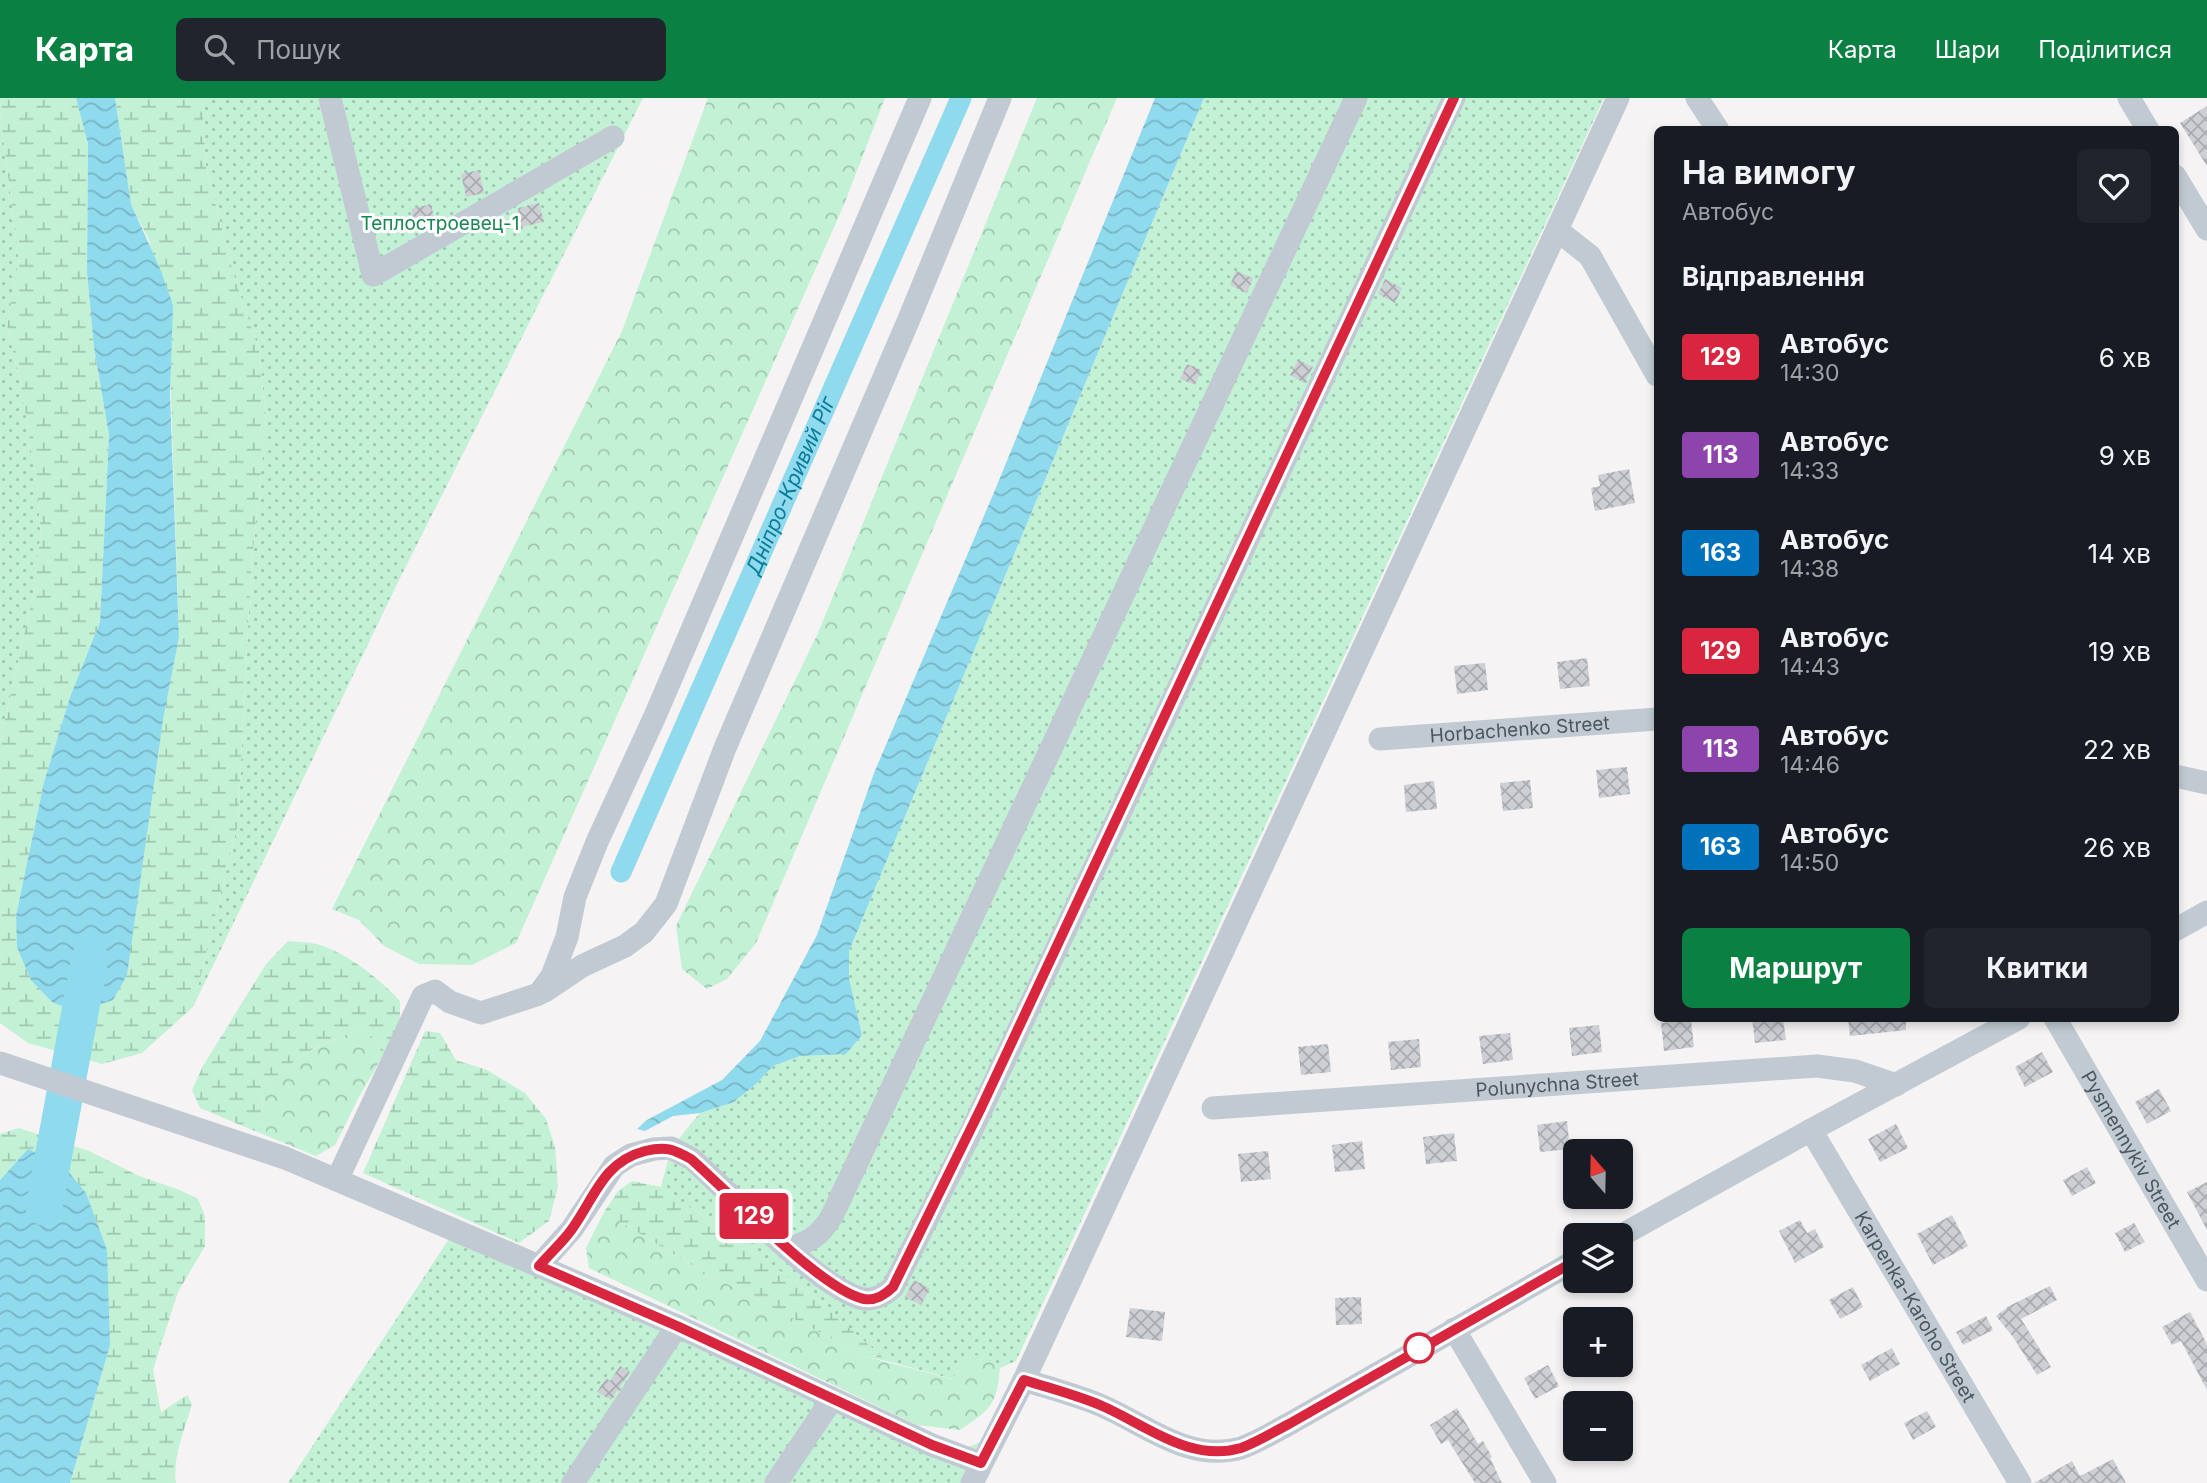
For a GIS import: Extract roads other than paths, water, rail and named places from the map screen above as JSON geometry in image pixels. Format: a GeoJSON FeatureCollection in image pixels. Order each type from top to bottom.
{"type":"FeatureCollection","features":[{"type":"Feature","properties":{"kind":"street"},"geometry":{"type":"LineString","coordinates":[[330,98],[373,275],[613,137]]}},
{"type":"Feature","properties":{"kind":"street"},"geometry":{"type":"LineString","coordinates":[[539,994],[552,976],[567,937],[575,897],[597,842],[655,716],[920,98]]}},
{"type":"Feature","properties":{"kind":"street"},"geometry":{"type":"LineString","coordinates":[[337,1180],[423,996],[435,990],[450,1002],[481,1013],[539,994],[582,966],[625,946],[644,932],[666,904],[725,748],[1000,98]]}},
{"type":"Feature","properties":{"kind":"street"},"geometry":{"type":"LineString","coordinates":[[789,1249],[813,1240],[823,1232],[832,1216],[1356,98]]}},
{"type":"Feature","properties":{"kind":"street"},"geometry":{"type":"LineString","coordinates":[[539,1266],[572,1229],[614,1166],[631,1155],[671,1148],[691,1159],[789,1249],[832,1283],[854,1296],[868,1300],[887,1293],[893,1287],[981,1108],[1454,98]]}},
{"type":"Feature","properties":{"kind":"street"},"geometry":{"type":"LineString","coordinates":[[0,1063],[285,1158],[677,1326],[932,1445],[976,1473],[1024,1380],[1618,98]]}},
{"type":"Feature","properties":{"kind":"street"},"geometry":{"type":"LineString","coordinates":[[1697,98],[1715,126]]}},
{"type":"Feature","properties":{"kind":"street"},"geometry":{"type":"LineString","coordinates":[[2129,98],[2146,126]]}},
{"type":"Feature","properties":{"kind":"street"},"geometry":{"type":"LineString","coordinates":[[2179,183],[2207,229]]}},
{"type":"Feature","properties":{"kind":"street"},"geometry":{"type":"LineString","coordinates":[[1557,230],[1590,256],[1654,370]]}},
{"type":"Feature","properties":{"kind":"street","name":"Horbachenko Street"},"geometry":{"type":"LineString","coordinates":[[1380,739],[1654,719]]}},
{"type":"Feature","properties":{"kind":"street"},"geometry":{"type":"LineString","coordinates":[[2179,777],[2207,783]]}},
{"type":"Feature","properties":{"kind":"street"},"geometry":{"type":"LineString","coordinates":[[2179,928],[2207,912]]}},
{"type":"Feature","properties":{"kind":"street"},"geometry":{"type":"LineString","coordinates":[[1633,1229],[1811,1129],[2012,1022]]}},
{"type":"Feature","properties":{"kind":"street","name":"Pysmennykiv Street"},"geometry":{"type":"LineString","coordinates":[[2057,1022],[2207,1280]]}},
{"type":"Feature","properties":{"kind":"street","name":"Polunychna Street"},"geometry":{"type":"LineString","coordinates":[[1213,1108],[1817,1066],[1855,1070],[1896,1084]]}},
{"type":"Feature","properties":{"kind":"street","name":"Karpenka-Karoho Street"},"geometry":{"type":"LineString","coordinates":[[1811,1129],[2020,1483]]}},
{"type":"Feature","properties":{"kind":"street"},"geometry":{"type":"LineString","coordinates":[[1024,1380],[1102,1406],[1177,1444],[1198,1450],[1224,1451],[1255,1442],[1563,1268]]}},
{"type":"Feature","properties":{"kind":"street"},"geometry":{"type":"LineString","coordinates":[[573,1483],[677,1326]]}},
{"type":"Feature","properties":{"kind":"street"},"geometry":{"type":"LineString","coordinates":[[1454,1329],[1545,1483]]}},
{"type":"Feature","properties":{"kind":"street"},"geometry":{"type":"LineString","coordinates":[[776,1483],[832,1399]]}},
{"type":"Feature","properties":{"kind":"water"},"geometry":{"type":"Polygon","coordinates":[[[76,98],[115,98],[131,204],[173,305],[170,394],[179,637],[163,720],[127,975],[113,1000],[69,1009],[52,1002],[31,980],[17,947],[16,916],[44,782],[70,697],[100,622],[109,435],[94,348],[87,272],[88,144],[76,98]]]}},
{"type":"Feature","properties":{"kind":"water"},"geometry":{"type":"Polygon","coordinates":[[[1155,98],[1204,98],[849,951],[849,978],[862,1035],[846,1054],[800,1056],[773,1066],[734,1102],[700,1113],[673,1116],[645,1131],[637,1129],[647,1120],[722,1080],[760,1041],[817,935],[874,773],[995,490],[1155,98]]]}},
{"type":"Feature","properties":{"kind":"water"},"geometry":{"type":"Polygon","coordinates":[[[28,1149],[61,1163],[86,1193],[107,1250],[110,1345],[70,1483],[0,1483],[0,1180],[28,1149]]]}},
{"type":"Feature","properties":{"kind":"waterway","name":"Дніпро-Кривий Ріг"},"geometry":{"type":"LineString","coordinates":[[621,872],[961,98]]}},
{"type":"Feature","properties":{"kind":"waterway"},"geometry":{"type":"LineString","coordinates":[[44,1207],[90,958]]}},
{"type":"Feature","properties":{"kind":"park label","name":"Теплостроевец-1"},"geometry":{"type":"Point","coordinates":[440,223]}}]}
